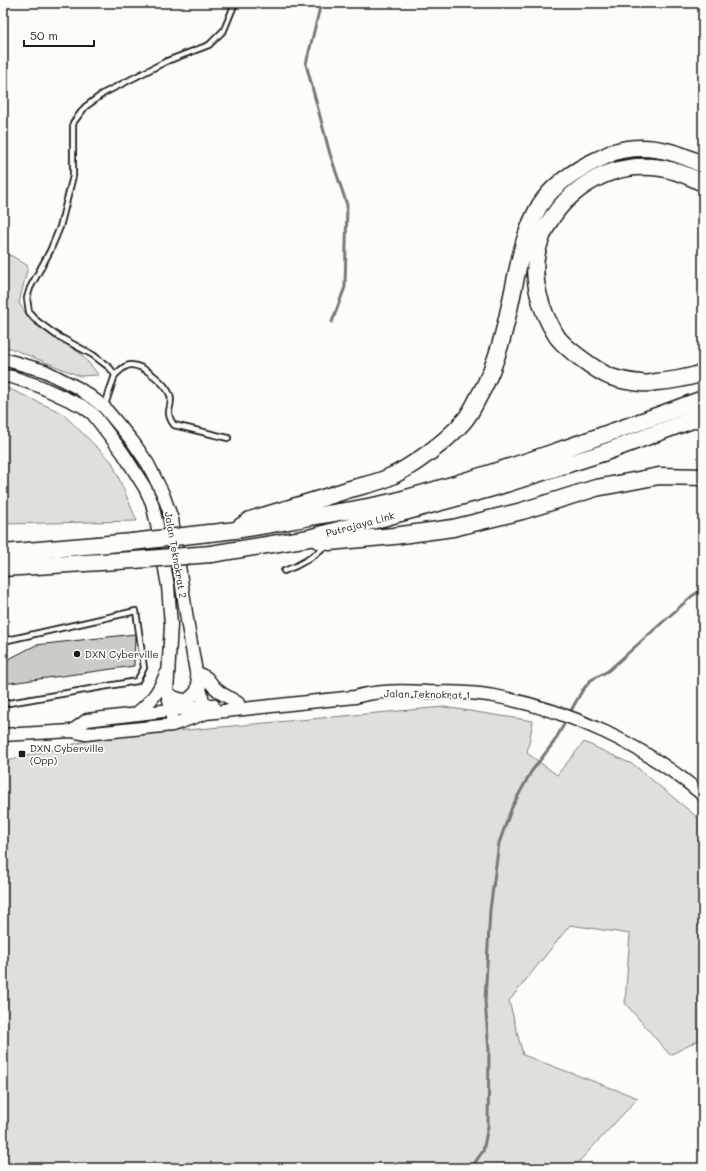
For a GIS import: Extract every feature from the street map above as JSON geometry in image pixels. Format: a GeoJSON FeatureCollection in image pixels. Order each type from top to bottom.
{"type":"FeatureCollection","features":[{"type":"Feature","properties":{"kind":"highway"},"geometry":{"type":"LineString","coordinates":[[236,530],[250,520],[385,479],[414,464],[440,444],[464,421],[484,388],[496,360],[510,308],[522,247],[530,225],[541,204],[572,174],[614,152],[634,148],[653,148],[678,154],[703,164]]}},
{"type":"Feature","properties":{"kind":"highway"},"geometry":{"type":"LineString","coordinates":[[697,180],[672,170],[652,167],[636,167],[619,169],[584,185],[569,197],[556,212],[545,231],[537,252],[536,275],[539,298],[556,337],[590,366],[611,377],[642,383],[678,380],[703,373]]}},
{"type":"Feature","properties":{"kind":"highway","name":"Putrajaya Link"},"geometry":{"type":"LineString","coordinates":[[3,554],[132,542],[236,530],[395,501],[495,472],[703,399]]}},
{"type":"Feature","properties":{"kind":"highway","name":"Putrajaya Link"},"geometry":{"type":"LineString","coordinates":[[3,568],[211,554],[309,538],[496,487],[603,453],[703,416]]}},
{"type":"Feature","properties":{"kind":"highway"},"geometry":{"type":"LineString","coordinates":[[309,538],[329,542],[394,536],[453,528],[522,511],[596,488],[659,476],[703,477]]}},
{"type":"Feature","properties":{"kind":"main road","name":"Jalan Teknokrat 2"},"geometry":{"type":"LineString","coordinates":[[3,359],[45,371],[78,388],[104,407],[133,442],[148,464],[163,494],[172,519],[198,684],[205,710]]}},
{"type":"Feature","properties":{"kind":"main road","name":"Jalan Teknokrat 2"},"geometry":{"type":"LineString","coordinates":[[3,376],[12,377],[39,386],[82,406],[93,414],[123,453],[146,488],[152,503],[157,525],[168,586],[171,625],[168,693],[172,710],[172,725]]}},
{"type":"Feature","properties":{"kind":"main road"},"geometry":{"type":"LineString","coordinates":[[136,713],[148,704],[157,693],[169,667]]}},
{"type":"Feature","properties":{"kind":"main road"},"geometry":{"type":"LineString","coordinates":[[196,672],[207,678],[217,690],[238,703]]}},
{"type":"Feature","properties":{"kind":"main road"},"geometry":{"type":"LineString","coordinates":[[168,693],[181,700],[188,700],[197,691],[198,684]]}},
{"type":"Feature","properties":{"kind":"main road","name":"Jalan Teknokrat 1"},"geometry":{"type":"LineString","coordinates":[[3,735],[72,731],[85,734],[172,725],[205,710],[238,703],[356,690],[367,694]]}},
{"type":"Feature","properties":{"kind":"main road","name":"Jalan Teknokrat 1"},"geometry":{"type":"LineString","coordinates":[[72,731],[87,720],[136,713],[172,710],[205,710],[355,697],[367,694],[453,692],[494,696],[545,708],[597,728],[663,764],[703,795]]}},
{"type":"Feature","properties":{"kind":"lane"},"geometry":{"type":"LineString","coordinates":[[115,375],[110,368],[93,355],[56,335],[37,321],[29,312],[27,298],[30,288],[50,251],[60,227],[73,176],[73,124],[85,107],[104,93],[167,60],[209,45],[224,30],[235,3]]}},
{"type":"Feature","properties":{"kind":"lane"},"geometry":{"type":"LineString","coordinates":[[104,407],[115,375],[124,367],[132,365],[144,369],[154,376],[170,394],[171,400],[168,412],[169,419],[174,425],[228,438]]}},
{"type":"Feature","properties":{"kind":"lane"},"geometry":{"type":"LineString","coordinates":[[284,571],[308,560],[317,554],[329,542]]}},
{"type":"Feature","properties":{"kind":"lane"},"geometry":{"type":"LineString","coordinates":[[3,644],[8,640],[136,611],[144,668],[137,681],[3,704]]}},
{"type":"Feature","properties":{"kind":"shaded area"},"geometry":{"type":"Polygon","coordinates":[[[3,254],[12,256],[28,266],[19,303],[31,321],[80,353],[99,375],[80,376],[10,348],[3,347],[3,254]]]}},
{"type":"Feature","properties":{"kind":"shaded area"},"geometry":{"type":"Polygon","coordinates":[[[3,386],[62,413],[112,462],[137,521],[3,524],[3,386]]]}},
{"type":"Feature","properties":{"kind":"shaded area"},"geometry":{"type":"Polygon","coordinates":[[[444,707],[533,721],[527,753],[557,775],[584,742],[634,765],[703,822],[703,1038],[670,1055],[625,1003],[630,934],[570,925],[509,1001],[523,1055],[638,1098],[573,1168],[3,1168],[3,762],[98,738],[444,707]]]}},
{"type":"Feature","properties":{"kind":"building","name":"DXN Cyberville"},"geometry":{"type":"Polygon","coordinates":[[[135,634],[134,666],[3,684],[3,662],[36,645],[135,634]]]}},
{"type":"Feature","properties":{"kind":"waterway"},"geometry":{"type":"LineString","coordinates":[[321,3],[306,64],[330,154],[347,205],[345,287],[332,322]]}},
{"type":"Feature","properties":{"kind":"waterway"},"geometry":{"type":"LineString","coordinates":[[569,714],[582,691],[591,680],[608,671],[692,596],[703,589]]}},
{"type":"Feature","properties":{"kind":"waterway"},"geometry":{"type":"LineString","coordinates":[[471,1168],[483,1151],[488,1127],[489,1050],[485,1001],[490,910],[499,843],[512,807],[531,772],[554,742],[567,719]]}},
{"type":"Feature","properties":{"kind":"place","name":"DXN Cyberville"},"geometry":{"type":"Point","coordinates":[77,654]}},
{"type":"Feature","properties":{"kind":"place","name":"DXN Cyberville (Opp)"},"geometry":{"type":"Point","coordinates":[22,754]}}]}
